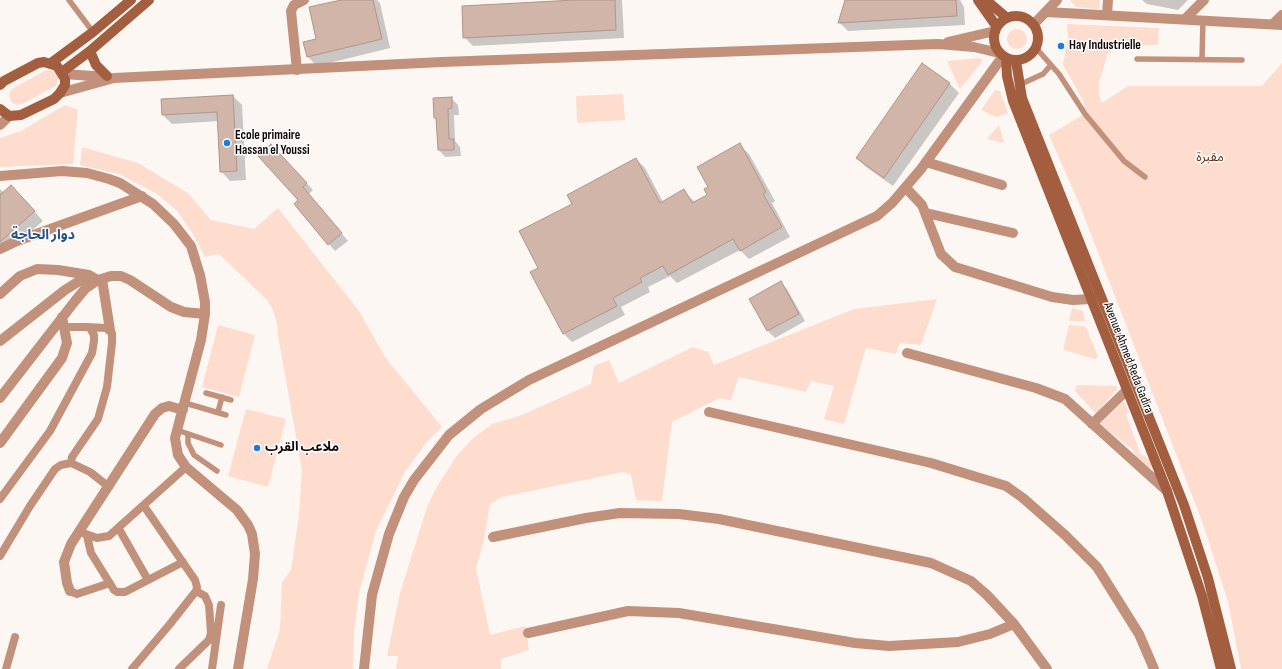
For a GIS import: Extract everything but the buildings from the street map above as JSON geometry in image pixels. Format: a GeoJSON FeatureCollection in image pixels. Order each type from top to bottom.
{"type":"FeatureCollection","features":[{"type":"Feature","properties":{"kind":"main road"},"geometry":{"type":"LineString","coordinates":[[0,85],[4,81],[38,63],[51,63],[93,32],[131,0]]}},
{"type":"Feature","properties":{"kind":"main road"},"geometry":{"type":"LineString","coordinates":[[63,73],[149,0]]}},
{"type":"Feature","properties":{"kind":"main road"},"geometry":{"type":"LineString","coordinates":[[978,0],[996,29]]}},
{"type":"Feature","properties":{"kind":"main road"},"geometry":{"type":"LineString","coordinates":[[986,0],[1007,18]]}},
{"type":"Feature","properties":{"kind":"main road"},"geometry":{"type":"LineString","coordinates":[[1021,16],[1034,24],[1038,33],[1036,48],[1026,58],[1006,57],[994,40],[996,29],[1007,18],[1021,16]]}},
{"type":"Feature","properties":{"kind":"main road"},"geometry":{"type":"LineString","coordinates":[[90,51],[96,65],[110,77]]}},
{"type":"Feature","properties":{"kind":"main road","name":"Avenue Ahmed Reda Gadira"},"geometry":{"type":"LineString","coordinates":[[1006,57],[1019,85],[1028,114],[1096,297],[1127,390],[1167,490],[1202,596],[1221,669]]}},
{"type":"Feature","properties":{"kind":"main road","name":"Avenue Ahmed Reda Gadira"},"geometry":{"type":"LineString","coordinates":[[1006,57],[1007,76],[1013,101],[1184,505],[1208,578],[1231,669]]}},
{"type":"Feature","properties":{"kind":"main road"},"geometry":{"type":"LineString","coordinates":[[3,113],[21,115],[54,99],[60,93],[65,85],[63,73],[51,63]]}},
{"type":"Feature","properties":{"kind":"street"},"geometry":{"type":"LineString","coordinates":[[297,70],[291,11],[294,5],[304,0]]}},
{"type":"Feature","properties":{"kind":"street"},"geometry":{"type":"LineString","coordinates":[[1034,24],[1057,0]]}},
{"type":"Feature","properties":{"kind":"street"},"geometry":{"type":"LineString","coordinates":[[1107,15],[1108,0]]}},
{"type":"Feature","properties":{"kind":"street"},"geometry":{"type":"LineString","coordinates":[[1186,19],[1204,0]]}},
{"type":"Feature","properties":{"kind":"street"},"geometry":{"type":"LineString","coordinates":[[1046,12],[1277,25],[1282,15]]}},
{"type":"Feature","properties":{"kind":"street"},"geometry":{"type":"LineString","coordinates":[[938,44],[996,29]]}},
{"type":"Feature","properties":{"kind":"street"},"geometry":{"type":"LineString","coordinates":[[63,73],[110,77],[297,70],[442,62],[938,44],[974,47],[1006,57],[906,188],[886,209],[867,222],[529,380],[487,405],[449,435],[414,480],[402,503],[389,534],[372,595],[364,669]]}},
{"type":"Feature","properties":{"kind":"street"},"geometry":{"type":"LineString","coordinates":[[60,93],[110,77]]}},
{"type":"Feature","properties":{"kind":"street"},"geometry":{"type":"LineString","coordinates":[[0,124],[3,113]]}},
{"type":"Feature","properties":{"kind":"street"},"geometry":{"type":"LineString","coordinates":[[926,162],[1002,185]]}},
{"type":"Feature","properties":{"kind":"street"},"geometry":{"type":"LineString","coordinates":[[0,176],[62,171],[87,173],[120,183],[142,196],[174,224],[191,246],[200,275],[205,302],[205,314],[201,340],[175,438],[176,449],[186,467],[237,510],[248,525],[253,539],[255,554],[253,578],[238,669]]}},
{"type":"Feature","properties":{"kind":"street"},"geometry":{"type":"LineString","coordinates":[[906,188],[917,199],[926,213],[941,254],[955,267],[1052,297],[1072,300],[1096,297]]}},
{"type":"Feature","properties":{"kind":"street"},"geometry":{"type":"LineString","coordinates":[[0,249],[17,241],[142,196]]}},
{"type":"Feature","properties":{"kind":"street"},"geometry":{"type":"LineString","coordinates":[[926,213],[1013,233]]}},
{"type":"Feature","properties":{"kind":"street"},"geometry":{"type":"LineString","coordinates":[[0,294],[20,276],[37,269],[58,270],[96,278]]}},
{"type":"Feature","properties":{"kind":"street"},"geometry":{"type":"LineString","coordinates":[[0,341],[65,290],[96,278],[111,276],[121,276],[130,280],[171,307],[184,312],[205,314]]}},
{"type":"Feature","properties":{"kind":"street"},"geometry":{"type":"LineString","coordinates":[[0,398],[64,322],[86,289],[96,278]]}},
{"type":"Feature","properties":{"kind":"street"},"geometry":{"type":"LineString","coordinates":[[71,463],[72,457],[98,419],[106,397],[112,343],[96,278]]}},
{"type":"Feature","properties":{"kind":"street"},"geometry":{"type":"LineString","coordinates":[[64,322],[87,327],[106,328],[110,330]]}},
{"type":"Feature","properties":{"kind":"street"},"geometry":{"type":"LineString","coordinates":[[0,443],[62,358],[67,343],[64,322]]}},
{"type":"Feature","properties":{"kind":"street"},"geometry":{"type":"LineString","coordinates":[[0,499],[50,430],[89,361],[94,341],[92,331],[87,327]]}},
{"type":"Feature","properties":{"kind":"street"},"geometry":{"type":"LineString","coordinates":[[907,353],[1051,393],[1065,399],[1167,490]]}},
{"type":"Feature","properties":{"kind":"street"},"geometry":{"type":"LineString","coordinates":[[1092,424],[1127,390]]}},
{"type":"Feature","properties":{"kind":"street"},"geometry":{"type":"LineString","coordinates":[[110,583],[77,594],[70,591],[67,583],[64,562],[71,544],[83,533],[109,487],[154,414],[162,408],[169,406],[184,406]]}},
{"type":"Feature","properties":{"kind":"street"},"geometry":{"type":"LineString","coordinates":[[709,412],[931,463],[1006,486],[1023,498],[1065,535],[1097,567],[1139,634],[1154,669]]}},
{"type":"Feature","properties":{"kind":"street"},"geometry":{"type":"LineString","coordinates":[[0,556],[30,506],[55,469],[61,465],[71,463],[96,476],[109,487]]}},
{"type":"Feature","properties":{"kind":"street"},"geometry":{"type":"LineString","coordinates":[[83,533],[103,538],[118,529],[186,467]]}},
{"type":"Feature","properties":{"kind":"street"},"geometry":{"type":"LineString","coordinates":[[132,669],[196,591],[195,580],[144,506]]}},
{"type":"Feature","properties":{"kind":"street"},"geometry":{"type":"LineString","coordinates":[[494,538],[586,518],[620,513],[679,514],[719,519],[930,563],[971,581],[987,595],[1014,624],[1047,669]]}},
{"type":"Feature","properties":{"kind":"street"},"geometry":{"type":"LineString","coordinates":[[118,529],[148,580]]}},
{"type":"Feature","properties":{"kind":"street"},"geometry":{"type":"LineString","coordinates":[[83,533],[92,553],[117,592],[124,592],[183,562]]}},
{"type":"Feature","properties":{"kind":"street"},"geometry":{"type":"LineString","coordinates":[[196,591],[205,596],[210,605],[213,639],[212,669]]}},
{"type":"Feature","properties":{"kind":"street"},"geometry":{"type":"LineString","coordinates":[[179,669],[213,639],[221,604]]}},
{"type":"Feature","properties":{"kind":"street"},"geometry":{"type":"LineString","coordinates":[[528,633],[628,611],[679,613],[855,643],[889,646],[958,642],[990,634],[1014,624]]}},
{"type":"Feature","properties":{"kind":"street"},"geometry":{"type":"LineString","coordinates":[[8,669],[15,637]]}},
{"type":"Feature","properties":{"kind":"lane"},"geometry":{"type":"LineString","coordinates":[[69,0],[93,32]]}},
{"type":"Feature","properties":{"kind":"lane"},"geometry":{"type":"LineString","coordinates":[[1202,59],[1203,20]]}},
{"type":"Feature","properties":{"kind":"lane"},"geometry":{"type":"LineString","coordinates":[[1036,48],[1051,65],[1085,114],[1124,161],[1145,177]]}},
{"type":"Feature","properties":{"kind":"lane"},"geometry":{"type":"LineString","coordinates":[[1137,59],[1242,60]]}},
{"type":"Feature","properties":{"kind":"lane"},"geometry":{"type":"LineString","coordinates":[[1019,85],[1043,74],[1051,65]]}},
{"type":"Feature","properties":{"kind":"lane"},"geometry":{"type":"LineString","coordinates":[[206,393],[231,400]]}},
{"type":"Feature","properties":{"kind":"lane"},"geometry":{"type":"LineString","coordinates":[[218,412],[222,397]]}},
{"type":"Feature","properties":{"kind":"lane"},"geometry":{"type":"LineString","coordinates":[[184,406],[218,412],[226,415]]}},
{"type":"Feature","properties":{"kind":"lane"},"geometry":{"type":"LineString","coordinates":[[177,430],[221,445]]}},
{"type":"Feature","properties":{"kind":"lane"},"geometry":{"type":"LineString","coordinates":[[188,434],[188,443],[194,455],[217,471]]}},
{"type":"Feature","properties":{"kind":"green space"},"geometry":{"type":"Polygon","coordinates":[[[1070,0],[1100,0],[1099,9],[1076,7],[1070,0]]]}},
{"type":"Feature","properties":{"kind":"green space","name":"مقبرة"},"geometry":{"type":"Polygon","coordinates":[[[1067,24],[1159,28],[1158,45],[1120,45],[1108,53],[1099,83],[1099,95],[1102,103],[1128,86],[1262,86],[1282,63],[1282,669],[1241,669],[1228,602],[1202,521],[1078,201],[1049,135],[1088,112],[1084,108],[1084,102],[1063,65],[1068,38],[1067,24]]]}},
{"type":"Feature","properties":{"kind":"green space"},"geometry":{"type":"Polygon","coordinates":[[[1017,29],[1024,32],[1027,39],[1024,46],[1017,49],[1010,46],[1007,39],[1010,32],[1017,29]]]}},
{"type":"Feature","properties":{"kind":"green space"},"geometry":{"type":"Polygon","coordinates":[[[982,59],[981,63],[960,89],[947,61],[982,59]]]}},
{"type":"Feature","properties":{"kind":"green space"},"geometry":{"type":"Polygon","coordinates":[[[46,70],[55,71],[59,76],[56,86],[22,104],[17,105],[11,102],[9,94],[12,89],[46,70]]]}},
{"type":"Feature","properties":{"kind":"green space"},"geometry":{"type":"Polygon","coordinates":[[[995,90],[1000,91],[1008,113],[996,117],[981,110],[995,90]]]}},
{"type":"Feature","properties":{"kind":"green space"},"geometry":{"type":"Polygon","coordinates":[[[623,94],[625,120],[577,123],[576,96],[623,94]]]}},
{"type":"Feature","properties":{"kind":"green space"},"geometry":{"type":"Polygon","coordinates":[[[65,105],[78,110],[73,164],[0,167],[0,138],[21,131],[65,105]]]}},
{"type":"Feature","properties":{"kind":"green space"},"geometry":{"type":"Polygon","coordinates":[[[999,125],[1004,143],[987,139],[999,125]]]}},
{"type":"Feature","properties":{"kind":"green space"},"geometry":{"type":"Polygon","coordinates":[[[82,147],[138,163],[188,193],[211,220],[254,229],[278,208],[359,311],[385,357],[442,427],[426,443],[405,472],[376,531],[359,593],[354,632],[353,669],[267,669],[280,629],[282,582],[291,570],[299,514],[302,470],[277,323],[272,308],[267,300],[219,254],[205,257],[193,234],[177,211],[157,194],[119,174],[80,165],[82,147]]]}},
{"type":"Feature","properties":{"kind":"green space"},"geometry":{"type":"Polygon","coordinates":[[[937,299],[921,345],[900,343],[896,354],[866,348],[844,424],[824,419],[834,386],[811,381],[806,392],[739,377],[731,400],[719,398],[672,422],[662,501],[636,500],[631,475],[623,472],[502,497],[490,504],[484,540],[476,568],[490,635],[525,626],[529,650],[501,659],[501,669],[396,669],[398,656],[387,656],[400,593],[427,507],[435,490],[455,458],[472,439],[492,424],[522,415],[591,384],[594,366],[609,360],[619,383],[693,347],[708,352],[714,365],[854,309],[937,299]]]}},
{"type":"Feature","properties":{"kind":"green space"},"geometry":{"type":"Polygon","coordinates":[[[1072,308],[1083,311],[1085,321],[1069,321],[1072,308]]]}},
{"type":"Feature","properties":{"kind":"green space"},"geometry":{"type":"Polygon","coordinates":[[[218,325],[255,335],[239,397],[202,387],[218,325]]]}},
{"type":"Feature","properties":{"kind":"green space"},"geometry":{"type":"Polygon","coordinates":[[[1069,325],[1084,326],[1087,329],[1098,357],[1095,359],[1063,350],[1069,325]]]}},
{"type":"Feature","properties":{"kind":"green space"},"geometry":{"type":"Polygon","coordinates":[[[1077,385],[1117,386],[1117,389],[1096,414],[1075,391],[1077,385]]]}},
{"type":"Feature","properties":{"kind":"green space"},"geometry":{"type":"Polygon","coordinates":[[[1124,401],[1129,413],[1126,414],[1140,453],[1150,460],[1152,468],[1147,469],[1137,461],[1133,450],[1100,424],[1124,401]]]}},
{"type":"Feature","properties":{"kind":"green space","name":"ملاعب القرب"},"geometry":{"type":"Polygon","coordinates":[[[246,409],[286,419],[268,487],[228,476],[246,409]]]}},
{"type":"Feature","properties":{"kind":"place","name":"Hay Industrielle"},"geometry":{"type":"Point","coordinates":[1061,46]}},
{"type":"Feature","properties":{"kind":"place","name":"Ecole primaire Hassan el Youssi"},"geometry":{"type":"Point","coordinates":[227,143]}},
{"type":"Feature","properties":{"kind":"place","name":"ملاعب القرب"},"geometry":{"type":"Point","coordinates":[257,448]}},
{"type":"Feature","properties":{"kind":"district","name":"دوار الحاجة"},"geometry":{"type":"Point","coordinates":[43,235]}}]}
